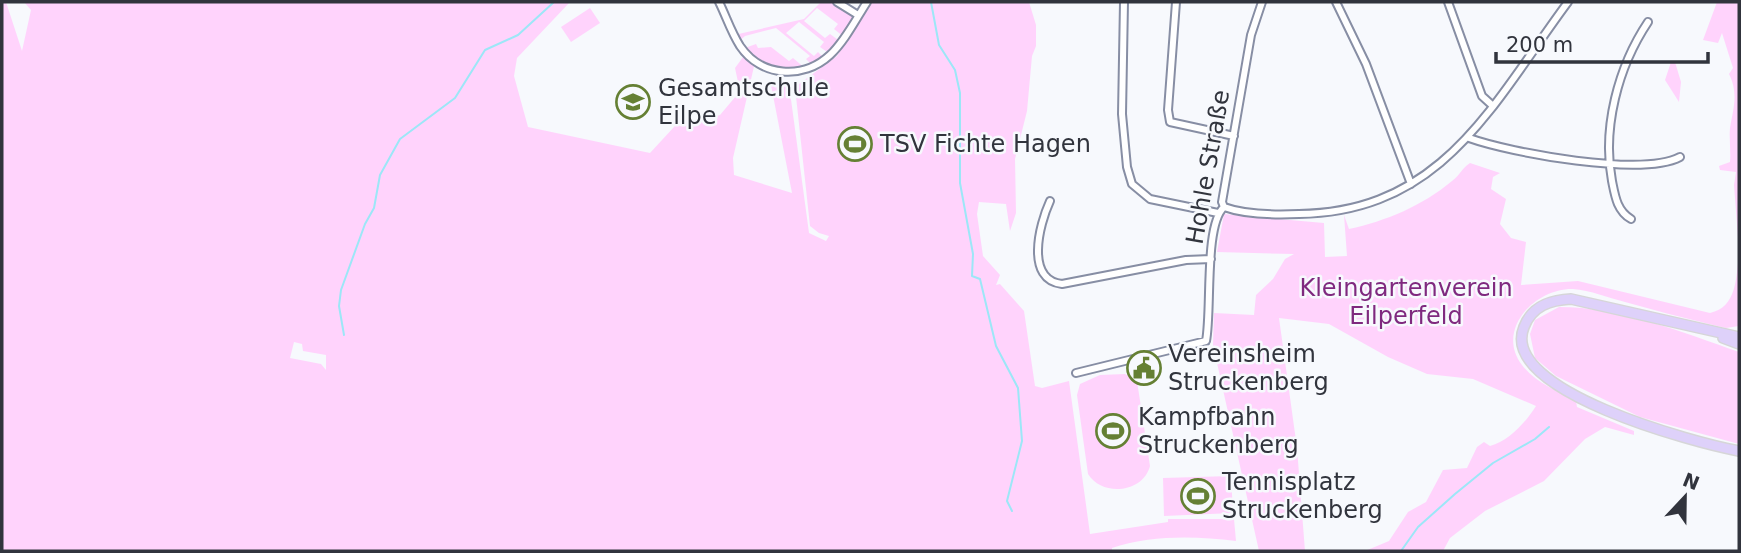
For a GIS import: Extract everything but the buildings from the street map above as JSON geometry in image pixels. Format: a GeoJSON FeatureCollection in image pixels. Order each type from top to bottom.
{"type":"FeatureCollection","features":[{"type":"Feature","properties":{"kind":"main road"},"geometry":{"type":"LineString","coordinates":[[1739,344],[1709,332],[1604,304],[1571,299],[1556,300],[1533,312],[1522,330],[1521,339],[1522,349],[1533,368],[1554,383],[1641,424],[1739,451]]}},
{"type":"Feature","properties":{"kind":"main road"},"geometry":{"type":"LineString","coordinates":[[1709,332],[1736,335]]}},
{"type":"Feature","properties":{"kind":"street"},"geometry":{"type":"LineString","coordinates":[[719,2],[742,49],[761,65],[782,72],[803,70],[828,57],[867,2]]}},
{"type":"Feature","properties":{"kind":"street"},"geometry":{"type":"LineString","coordinates":[[837,2],[858,15]]}},
{"type":"Feature","properties":{"kind":"street"},"geometry":{"type":"LineString","coordinates":[[1124,2],[1122,114],[1127,167],[1132,184],[1150,199],[1218,213]]}},
{"type":"Feature","properties":{"kind":"street"},"geometry":{"type":"LineString","coordinates":[[1177,2],[1168,110],[1170,122],[1234,136]]}},
{"type":"Feature","properties":{"kind":"street","name":"Hohle Straße"},"geometry":{"type":"LineString","coordinates":[[1076,373],[1206,341],[1211,259],[1218,213],[1224,207],[1222,202],[1251,35],[1262,2]]}},
{"type":"Feature","properties":{"kind":"street"},"geometry":{"type":"LineString","coordinates":[[1336,2],[1366,64],[1410,184]]}},
{"type":"Feature","properties":{"kind":"street"},"geometry":{"type":"LineString","coordinates":[[1448,2],[1482,96],[1493,106]]}},
{"type":"Feature","properties":{"kind":"street"},"geometry":{"type":"LineString","coordinates":[[1224,207],[1287,214],[1343,210],[1376,201],[1410,184],[1435,169],[1469,138],[1568,2]]}},
{"type":"Feature","properties":{"kind":"street"},"geometry":{"type":"LineString","coordinates":[[1630,219],[1619,206],[1609,162],[1609,124],[1640,34],[1648,22]]}},
{"type":"Feature","properties":{"kind":"street"},"geometry":{"type":"LineString","coordinates":[[1469,138],[1525,155],[1657,164],[1680,158]]}},
{"type":"Feature","properties":{"kind":"street"},"geometry":{"type":"LineString","coordinates":[[1050,201],[1038,260],[1041,273],[1057,283],[1186,260],[1211,259]]}},
{"type":"Feature","properties":{"kind":"green space"},"geometry":{"type":"Polygon","coordinates":[[[2,2],[6,2],[22,51],[31,10],[24,2],[570,2],[517,58],[514,76],[528,127],[650,153],[674,127],[681,108],[680,116],[696,122],[720,115],[736,96],[738,82],[735,68],[746,53],[742,49],[756,44],[758,48],[771,47],[789,61],[793,58],[806,69],[787,72],[755,62],[733,158],[734,175],[792,193],[770,80],[784,84],[790,92],[809,233],[826,241],[829,236],[810,226],[795,87],[837,56],[872,2],[1029,2],[1036,25],[1036,46],[1032,56],[1027,111],[1015,159],[1016,213],[1010,231],[1006,204],[979,202],[977,214],[983,256],[1000,275],[996,285],[1000,284],[1024,311],[1035,386],[1042,388],[1069,381],[1090,534],[1168,522],[1168,519],[1234,519],[1236,541],[1205,538],[1158,539],[1127,544],[1112,548],[1112,551],[2,551],[2,2]],[[294,342],[290,358],[321,364],[326,370],[326,355],[303,351],[302,344],[294,342]]]}},
{"type":"Feature","properties":{"kind":"green space"},"geometry":{"type":"Polygon","coordinates":[[[821,2],[837,2],[858,15],[844,37],[834,29],[838,24],[817,8],[804,21],[825,38],[830,34],[841,42],[830,54],[820,47],[824,42],[799,22],[786,33],[814,56],[818,52],[825,59],[813,66],[806,59],[810,56],[776,28],[745,36],[738,42],[734,35],[804,19],[821,2]]]}},
{"type":"Feature","properties":{"kind":"green space"},"geometry":{"type":"Polygon","coordinates":[[[1717,2],[1739,2],[1739,250],[1734,185],[1736,172],[1720,170],[1719,166],[1730,162],[1730,128],[1735,95],[1729,74],[1733,68],[1722,33],[1718,43],[1703,40],[1717,2]]]}},
{"type":"Feature","properties":{"kind":"green space"},"geometry":{"type":"Polygon","coordinates":[[[590,8],[600,23],[571,42],[561,27],[590,8]]]}},
{"type":"Feature","properties":{"kind":"green space"},"geometry":{"type":"Polygon","coordinates":[[[1671,62],[1675,62],[1681,82],[1679,102],[1665,80],[1671,62]]]}},
{"type":"Feature","properties":{"kind":"green space","name":"Kleingartenverein Eilperfeld"},"geometry":{"type":"Polygon","coordinates":[[[1470,163],[1500,173],[1493,177],[1491,189],[1506,199],[1500,224],[1511,238],[1526,242],[1521,285],[1578,281],[1710,313],[1725,305],[1734,290],[1739,254],[1739,326],[1726,328],[1573,289],[1559,291],[1533,303],[1516,325],[1513,338],[1515,352],[1522,365],[1540,381],[1576,401],[1577,407],[1634,431],[1634,435],[1605,427],[1585,439],[1544,481],[1485,511],[1450,538],[1443,551],[1365,551],[1389,541],[1408,512],[1426,502],[1443,470],[1467,468],[1477,447],[1484,442],[1490,446],[1504,440],[1522,424],[1536,406],[1473,379],[1427,374],[1388,357],[1329,324],[1279,318],[1297,448],[1305,551],[1259,551],[1213,345],[1214,313],[1254,315],[1256,295],[1273,279],[1285,259],[1294,254],[1217,252],[1224,214],[1324,223],[1325,257],[1347,256],[1344,215],[1349,229],[1390,217],[1440,190],[1470,163]]]}},
{"type":"Feature","properties":{"kind":"green space"},"geometry":{"type":"Polygon","coordinates":[[[1559,307],[1628,316],[1739,352],[1739,444],[1640,417],[1556,376],[1535,358],[1530,334],[1535,320],[1559,307]]]}},
{"type":"Feature","properties":{"kind":"green space","name":"Kampfbahn Struckenberg"},"geometry":{"type":"Polygon","coordinates":[[[1125,374],[1137,381],[1150,466],[1139,482],[1122,489],[1112,489],[1094,481],[1088,474],[1077,395],[1080,384],[1100,375],[1125,374]]]}},
{"type":"Feature","properties":{"kind":"green space","name":"Tennisplatz Struckenberg"},"geometry":{"type":"Polygon","coordinates":[[[1231,476],[1233,513],[1164,516],[1163,478],[1231,476]]]}},
{"type":"Feature","properties":{"kind":"waterway"},"geometry":{"type":"LineString","coordinates":[[344,335],[339,306],[341,290],[365,224],[374,208],[380,175],[400,139],[455,98],[485,50],[518,35],[554,2]]}},
{"type":"Feature","properties":{"kind":"waterway"},"geometry":{"type":"LineString","coordinates":[[931,2],[939,45],[955,70],[960,93],[960,183],[973,254],[972,276],[980,279],[996,346],[1018,388],[1022,441],[1007,501],[1012,511]]}},
{"type":"Feature","properties":{"kind":"waterway"},"geometry":{"type":"LineString","coordinates":[[1401,551],[1418,527],[1455,494],[1493,463],[1535,439],[1549,427]]}},
{"type":"Feature","properties":{"kind":"place","name":"Gesamtschule Eilpe"},"geometry":{"type":"Point","coordinates":[633,102]}},
{"type":"Feature","properties":{"kind":"place","name":"TSV Fichte Hagen"},"geometry":{"type":"Point","coordinates":[855,144]}},
{"type":"Feature","properties":{"kind":"place","name":"Vereinsheim Struckenberg"},"geometry":{"type":"Point","coordinates":[1144,368]}},
{"type":"Feature","properties":{"kind":"place","name":"Kampfbahn Struckenberg"},"geometry":{"type":"Point","coordinates":[1113,431]}},
{"type":"Feature","properties":{"kind":"place","name":"Tennisplatz Struckenberg"},"geometry":{"type":"Point","coordinates":[1198,496]}}]}
